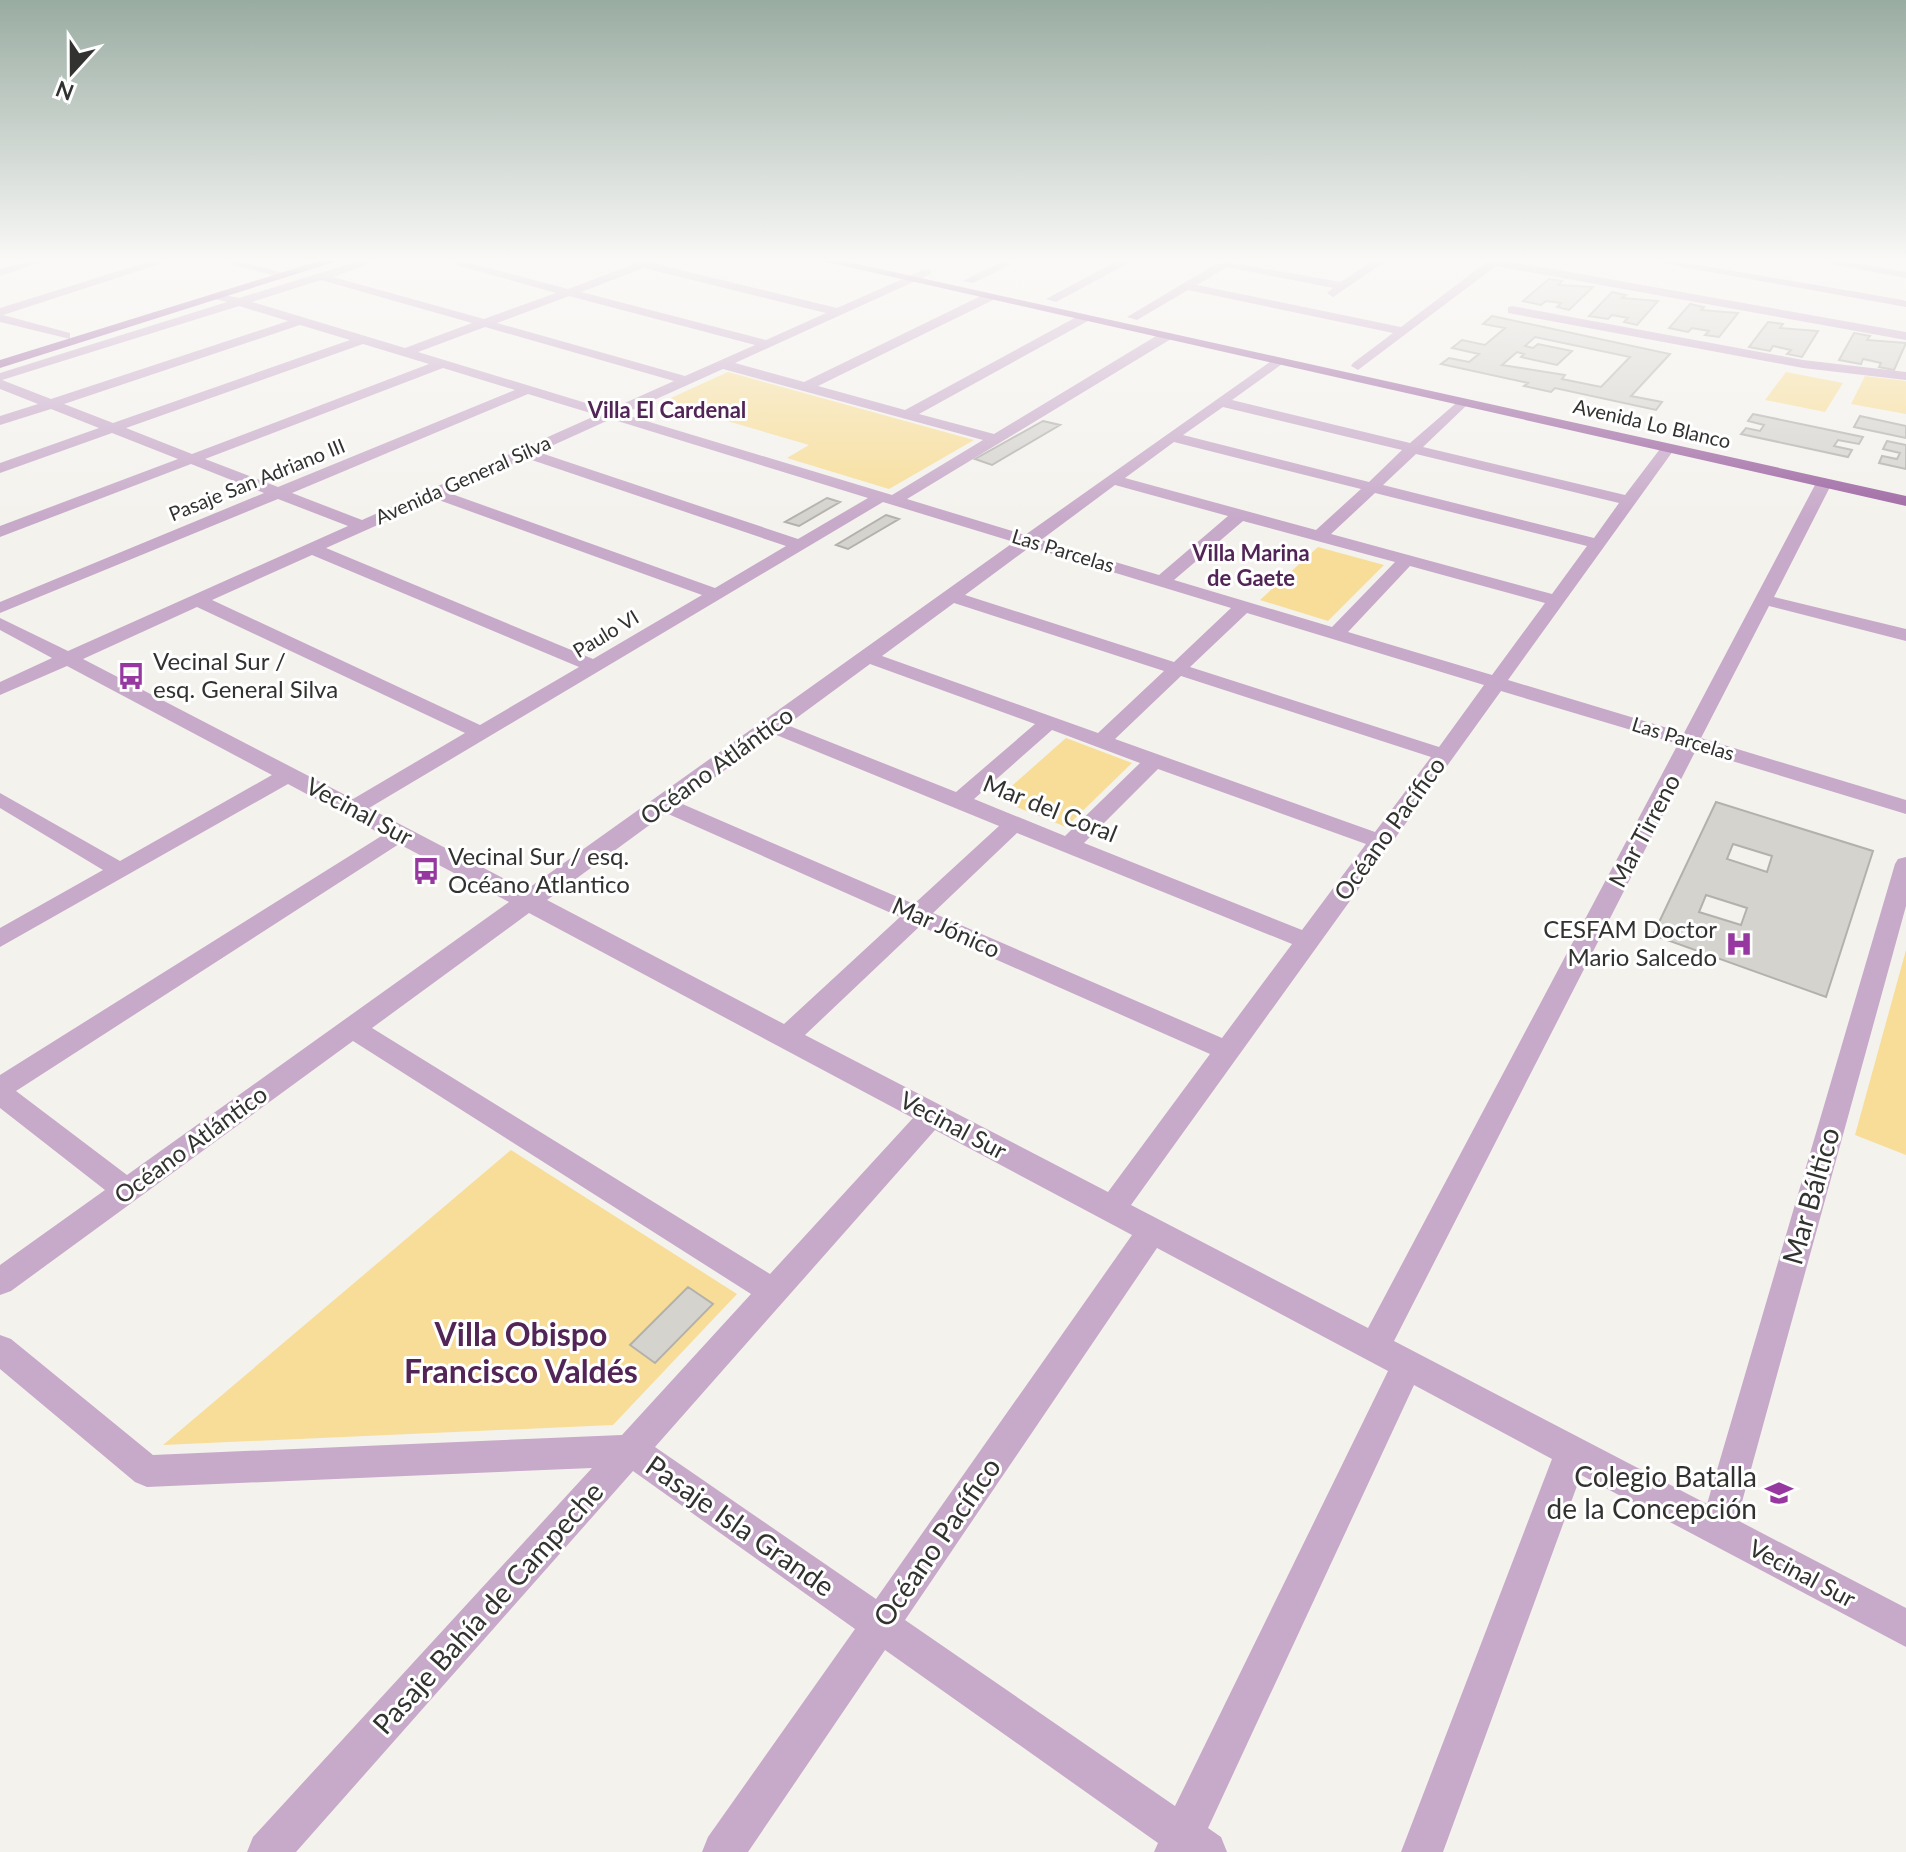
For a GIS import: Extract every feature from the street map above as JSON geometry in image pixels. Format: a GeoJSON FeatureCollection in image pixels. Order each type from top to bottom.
{"type":"FeatureCollection","features":[{"type":"Feature","properties":{"kind":"main road"},"geometry":{"type":"LineString","coordinates":[[0,356],[28,347]]}},
{"type":"Feature","properties":{"kind":"main road"},"geometry":{"type":"LineString","coordinates":[[0,364],[53,347]]}},
{"type":"Feature","properties":{"kind":"main road","name":"Avenida Lo Blanco"},"geometry":{"type":"LineString","coordinates":[[1217,347],[1906,501]]}},
{"type":"Feature","properties":{"kind":"main road","name":"Avenida Lo Blanco"},"geometry":{"type":"LineString","coordinates":[[1273,347],[1815,465]]}},
{"type":"Feature","properties":{"kind":"main road"},"geometry":{"type":"LineString","coordinates":[[1608,435],[1619,422]]}},
{"type":"Feature","properties":{"kind":"street"},"geometry":{"type":"LineString","coordinates":[[0,377],[95,347]]}},
{"type":"Feature","properties":{"kind":"street"},"geometry":{"type":"LineString","coordinates":[[0,421],[220,347]]}},
{"type":"Feature","properties":{"kind":"street"},"geometry":{"type":"LineString","coordinates":[[0,468],[340,347]]}},
{"type":"Feature","properties":{"kind":"street","name":"Las Parcelas"},"geometry":{"type":"LineString","coordinates":[[391,347],[1906,807]]}},
{"type":"Feature","properties":{"kind":"street"},"geometry":{"type":"LineString","coordinates":[[406,352],[418,347]]}},
{"type":"Feature","properties":{"kind":"street"},"geometry":{"type":"LineString","coordinates":[[571,347],[686,380]]}},
{"type":"Feature","properties":{"kind":"street","name":"Avenida General Silva"},"geometry":{"type":"LineString","coordinates":[[0,689],[760,347]]}},
{"type":"Feature","properties":{"kind":"street"},"geometry":{"type":"LineString","coordinates":[[805,387],[886,347]]}},
{"type":"Feature","properties":{"kind":"street"},"geometry":{"type":"LineString","coordinates":[[906,415],[1030,347]]}},
{"type":"Feature","properties":{"kind":"street","name":"Paulo VI"},"geometry":{"type":"LineString","coordinates":[[352,809],[800,545],[995,439],[1147,347]]}},
{"type":"Feature","properties":{"kind":"street"},"geometry":{"type":"LineString","coordinates":[[1358,366],[1382,347]]}},
{"type":"Feature","properties":{"kind":"street"},"geometry":{"type":"LineString","coordinates":[[1714,347],[1793,362],[1906,376]]}},
{"type":"Feature","properties":{"kind":"street","name":"Océano Atlántico"},"geometry":{"type":"LineString","coordinates":[[0,1282],[1277,361]]}},
{"type":"Feature","properties":{"kind":"street"},"geometry":{"type":"LineString","coordinates":[[0,532],[444,363]]}},
{"type":"Feature","properties":{"kind":"street"},"geometry":{"type":"LineString","coordinates":[[722,364],[995,439]]}},
{"type":"Feature","properties":{"kind":"street"},"geometry":{"type":"LineString","coordinates":[[0,384],[362,526]]}},
{"type":"Feature","properties":{"kind":"street","name":"Pasaje San Adriano III"},"geometry":{"type":"LineString","coordinates":[[0,608],[529,389]]}},
{"type":"Feature","properties":{"kind":"street"},"geometry":{"type":"LineString","coordinates":[[1221,402],[1630,501]]}},
{"type":"Feature","properties":{"kind":"street"},"geometry":{"type":"LineString","coordinates":[[1320,536],[1462,402]]}},
{"type":"Feature","properties":{"kind":"street"},"geometry":{"type":"LineString","coordinates":[[1172,437],[1598,544]]}},
{"type":"Feature","properties":{"kind":"street","name":"Océano Pacífico"},"geometry":{"type":"LineString","coordinates":[[1111,1210],[1668,448]]}},
{"type":"Feature","properties":{"kind":"street"},"geometry":{"type":"LineString","coordinates":[[525,453],[800,545]]}},
{"type":"Feature","properties":{"kind":"street"},"geometry":{"type":"LineString","coordinates":[[1113,480],[1557,601]]}},
{"type":"Feature","properties":{"kind":"street","name":"Mar Tirreno"},"geometry":{"type":"LineString","coordinates":[[1374,1348],[1692,742],[1824,483]]}},
{"type":"Feature","properties":{"kind":"street"},"geometry":{"type":"LineString","coordinates":[[434,493],[716,594]]}},
{"type":"Feature","properties":{"kind":"street"},"geometry":{"type":"LineString","coordinates":[[1162,581],[1240,515]]}},
{"type":"Feature","properties":{"kind":"street"},"geometry":{"type":"LineString","coordinates":[[311,548],[594,666]]}},
{"type":"Feature","properties":{"kind":"street"},"geometry":{"type":"LineString","coordinates":[[1336,634],[1406,560]]}},
{"type":"Feature","properties":{"kind":"street"},"geometry":{"type":"LineString","coordinates":[[951,596],[1444,755]]}},
{"type":"Feature","properties":{"kind":"street"},"geometry":{"type":"LineString","coordinates":[[197,600],[481,733]]}},
{"type":"Feature","properties":{"kind":"street"},"geometry":{"type":"LineString","coordinates":[[1765,600],[1906,635]]}},
{"type":"Feature","properties":{"kind":"street"},"geometry":{"type":"LineString","coordinates":[[1101,741],[1244,606]]}},
{"type":"Feature","properties":{"kind":"street","name":"Vecinal Sur"},"geometry":{"type":"LineString","coordinates":[[0,623],[1906,1628]]}},
{"type":"Feature","properties":{"kind":"street"},"geometry":{"type":"LineString","coordinates":[[867,657],[1381,842]]}},
{"type":"Feature","properties":{"kind":"street"},"geometry":{"type":"LineString","coordinates":[[959,801],[1049,722]]}},
{"type":"Feature","properties":{"kind":"street","name":"Mar del Coral"},"geometry":{"type":"LineString","coordinates":[[772,726],[1309,942]]}},
{"type":"Feature","properties":{"kind":"street"},"geometry":{"type":"LineString","coordinates":[[1069,845],[1155,760]]}},
{"type":"Feature","properties":{"kind":"street"},"geometry":{"type":"LineString","coordinates":[[0,939],[288,775]]}},
{"type":"Feature","properties":{"kind":"street"},"geometry":{"type":"LineString","coordinates":[[0,799],[121,871]]}},
{"type":"Feature","properties":{"kind":"street","name":"Mar Jónico"},"geometry":{"type":"LineString","coordinates":[[664,804],[1229,1052]]}},
{"type":"Feature","properties":{"kind":"street"},"geometry":{"type":"LineString","coordinates":[[785,1038],[1015,823]]}},
{"type":"Feature","properties":{"kind":"street"},"geometry":{"type":"LineString","coordinates":[[127,1191],[0,1090],[399,834]]}},
{"type":"Feature","properties":{"kind":"street","name":"Mar Báltico"},"geometry":{"type":"LineString","coordinates":[[1717,1529],[1906,864]]}},
{"type":"Feature","properties":{"kind":"street"},"geometry":{"type":"LineString","coordinates":[[352,1028],[773,1292]]}},
{"type":"Feature","properties":{"kind":"street","name":"Pasaje Bahía de Campeche"},"geometry":{"type":"LineString","coordinates":[[268,1852],[932,1115]]}},
{"type":"Feature","properties":{"kind":"street","name":"Océano Pacífico"},"geometry":{"type":"LineString","coordinates":[[723,1852],[1152,1231]]}},
{"type":"Feature","properties":{"kind":"street","name":"Pasaje Isla Grande"},"geometry":{"type":"LineString","coordinates":[[0,1349],[147,1471],[631,1450],[881,1623],[1188,1847]]}},
{"type":"Feature","properties":{"kind":"street"},"geometry":{"type":"LineString","coordinates":[[1188,1847],[1407,1365]]}},
{"type":"Feature","properties":{"kind":"street"},"geometry":{"type":"LineString","coordinates":[[1422,1852],[1572,1452]]}},
{"type":"Feature","properties":{"kind":"shaded area"},"geometry":{"type":"Polygon","coordinates":[[[728,372],[974,440],[889,489],[787,458],[809,445],[662,402],[728,372]]]}},
{"type":"Feature","properties":{"kind":"shaded area"},"geometry":{"type":"Polygon","coordinates":[[[1786,372],[1843,383],[1825,412],[1765,400],[1786,372]]]}},
{"type":"Feature","properties":{"kind":"shaded area"},"geometry":{"type":"Polygon","coordinates":[[[1865,376],[1906,381],[1906,414],[1851,404],[1865,376]]]}},
{"type":"Feature","properties":{"kind":"shaded area"},"geometry":{"type":"Polygon","coordinates":[[[1318,547],[1384,565],[1328,621],[1260,600],[1318,547]]]}},
{"type":"Feature","properties":{"kind":"shaded area"},"geometry":{"type":"Polygon","coordinates":[[[1066,738],[1132,763],[1066,827],[997,799],[1066,738]]]}},
{"type":"Feature","properties":{"kind":"shaded area"},"geometry":{"type":"Polygon","coordinates":[[[1906,950],[1906,1155],[1855,1135],[1906,950]]]}},
{"type":"Feature","properties":{"kind":"shaded area"},"geometry":{"type":"Polygon","coordinates":[[[511,1150],[737,1294],[613,1425],[163,1445],[511,1150]]]}},
{"type":"Feature","properties":{"kind":"building"},"geometry":{"type":"Polygon","coordinates":[[[1555,347],[1572,351],[1557,365],[1521,357],[1524,354],[1517,352],[1502,365],[1565,375],[1562,379],[1601,387],[1630,357],[1585,347],[1639,347],[1670,354],[1631,396],[1662,402],[1656,410],[1555,388],[1551,392],[1524,386],[1528,383],[1441,364],[1449,358],[1469,362],[1479,354],[1452,348],[1555,347]]]}},
{"type":"Feature","properties":{"kind":"building"},"geometry":{"type":"Polygon","coordinates":[[[1779,347],[1808,347],[1802,357],[1787,354],[1791,350],[1779,347]]]}},
{"type":"Feature","properties":{"kind":"building"},"geometry":{"type":"Polygon","coordinates":[[[1846,347],[1904,347],[1894,370],[1863,359],[1861,364],[1839,360],[1846,347]]]}},
{"type":"Feature","properties":{"kind":"building"},"geometry":{"type":"Polygon","coordinates":[[[1753,414],[1863,437],[1859,444],[1838,440],[1834,446],[1852,450],[1848,457],[1741,434],[1746,428],[1760,431],[1764,425],[1748,421],[1753,414]]]}},
{"type":"Feature","properties":{"kind":"building"},"geometry":{"type":"Polygon","coordinates":[[[1860,416],[1906,426],[1906,438],[1854,427],[1860,416]]]}},
{"type":"Feature","properties":{"kind":"building"},"geometry":{"type":"Polygon","coordinates":[[[1043,421],[1060,425],[992,465],[975,459],[1043,421]]]}},
{"type":"Feature","properties":{"kind":"building"},"geometry":{"type":"Polygon","coordinates":[[[1887,441],[1906,445],[1906,469],[1879,463],[1882,456],[1897,459],[1900,453],[1883,449],[1887,441]]]}},
{"type":"Feature","properties":{"kind":"building"},"geometry":{"type":"Polygon","coordinates":[[[827,498],[840,502],[799,526],[785,522],[827,498]]]}},
{"type":"Feature","properties":{"kind":"building"},"geometry":{"type":"Polygon","coordinates":[[[886,515],[899,519],[848,549],[836,545],[886,515]]]}},
{"type":"Feature","properties":{"kind":"building"},"geometry":{"type":"Polygon","coordinates":[[[1716,802],[1873,851],[1826,997],[1653,935],[1716,802]],[[1733,844],[1727,859],[1767,872],[1772,856],[1733,844]],[[1706,895],[1699,912],[1741,925],[1747,908],[1706,895]]]}},
{"type":"Feature","properties":{"kind":"building"},"geometry":{"type":"Polygon","coordinates":[[[688,1287],[713,1304],[655,1363],[630,1345],[688,1287]]]}},
{"type":"Feature","properties":{"kind":"place","name":"Vecinal Sur / esq. General Silva"},"geometry":{"type":"Point","coordinates":[131,676]}},
{"type":"Feature","properties":{"kind":"place","name":"Vecinal Sur / esq. Océano Atlantico"},"geometry":{"type":"Point","coordinates":[426,871]}},
{"type":"Feature","properties":{"kind":"place","name":"CESFAM Doctor Mario Salcedo"},"geometry":{"type":"Point","coordinates":[1739,944]}},
{"type":"Feature","properties":{"kind":"place","name":"Colegio Batalla de la Concepción"},"geometry":{"type":"Point","coordinates":[1779,1493]}},
{"type":"Feature","properties":{"kind":"district","name":"Villa El Cardenal"},"geometry":{"type":"Point","coordinates":[667,410]}},
{"type":"Feature","properties":{"kind":"district","name":"Villa Marina de Gaete"},"geometry":{"type":"Point","coordinates":[1251,566]}},
{"type":"Feature","properties":{"kind":"district","name":"Villa Obispo Francisco Valdés"},"geometry":{"type":"Point","coordinates":[521,1354]}}]}
